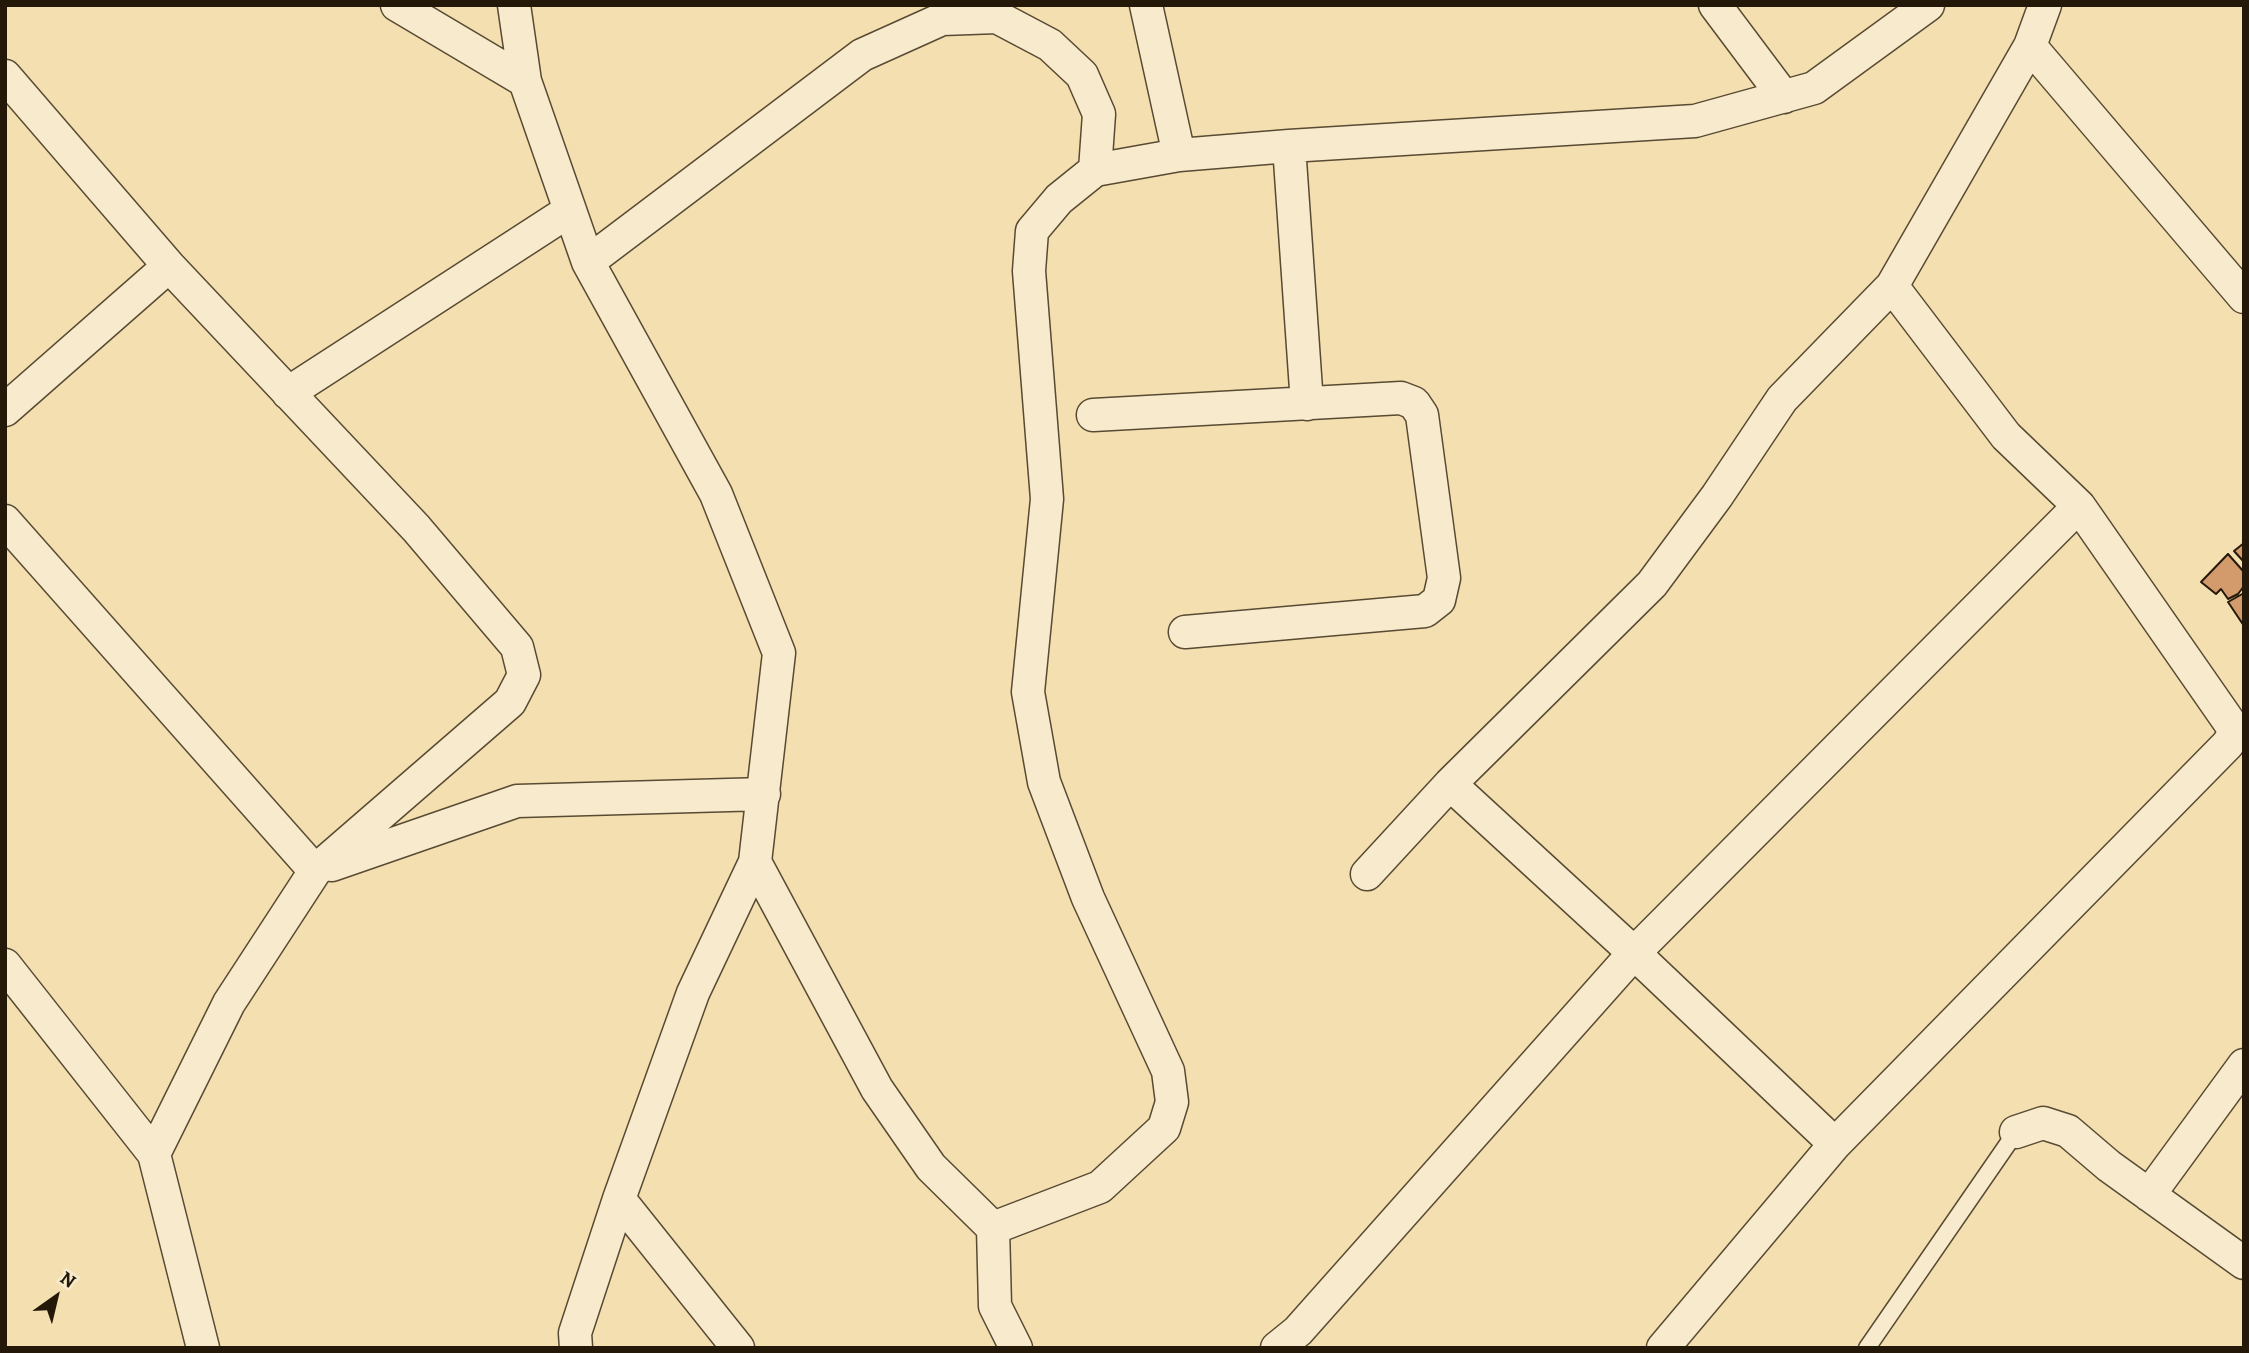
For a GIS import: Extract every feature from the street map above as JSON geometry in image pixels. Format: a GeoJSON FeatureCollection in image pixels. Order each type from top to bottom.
{"type":"FeatureCollection","features":[{"type":"Feature","properties":{"kind":"street"},"geometry":{"type":"LineString","coordinates":[[397,5],[525,81]]}},
{"type":"Feature","properties":{"kind":"street"},"geometry":{"type":"LineString","coordinates":[[514,5],[525,81],[588,262],[716,494],[779,653],[755,862],[693,993],[618,1199],[575,1333],[576,1348]]}},
{"type":"Feature","properties":{"kind":"street"},"geometry":{"type":"LineString","coordinates":[[1146,5],[1179,155]]}},
{"type":"Feature","properties":{"kind":"street"},"geometry":{"type":"LineString","coordinates":[[1715,5],[1784,97]]}},
{"type":"Feature","properties":{"kind":"street"},"geometry":{"type":"LineString","coordinates":[[993,1228],[1100,1187],[1164,1128],[1172,1102],[1168,1071],[1088,898],[1044,782],[1028,692],[1047,499],[1029,271],[1032,231],[1059,199],[1096,170],[1179,155],[1695,121],[1814,88],[1928,5]]}},
{"type":"Feature","properties":{"kind":"street"},"geometry":{"type":"LineString","coordinates":[[1367,874],[1450,784],[1652,584],[1717,496],[1782,399],[1892,286],[2031,46],[2045,5]]}},
{"type":"Feature","properties":{"kind":"street"},"geometry":{"type":"LineString","coordinates":[[588,262],[862,55],[942,19],[997,17],[1050,45],[1082,75],[1099,114],[1096,170]]}},
{"type":"Feature","properties":{"kind":"street"},"geometry":{"type":"LineString","coordinates":[[2031,46],[2244,297]]}},
{"type":"Feature","properties":{"kind":"street"},"geometry":{"type":"LineString","coordinates":[[5,76],[169,266],[416,528],[517,647],[524,675],[510,702],[314,871],[229,1003],[154,1154]]}},
{"type":"Feature","properties":{"kind":"street"},"geometry":{"type":"LineString","coordinates":[[1289,146],[1307,404]]}},
{"type":"Feature","properties":{"kind":"street"},"geometry":{"type":"LineString","coordinates":[[288,393],[569,211]]}},
{"type":"Feature","properties":{"kind":"street"},"geometry":{"type":"LineString","coordinates":[[5,410],[169,266]]}},
{"type":"Feature","properties":{"kind":"street"},"geometry":{"type":"LineString","coordinates":[[1663,1348],[1835,1144],[2228,744],[2233,735],[2232,726],[2079,506],[2006,436],[1892,286]]}},
{"type":"Feature","properties":{"kind":"street"},"geometry":{"type":"LineString","coordinates":[[1093,415],[1401,398],[1414,403],[1422,415],[1444,578],[1439,600],[1424,611],[1185,632]]}},
{"type":"Feature","properties":{"kind":"street"},"geometry":{"type":"LineString","coordinates":[[1277,1348],[1298,1331],[1634,953],[2079,506]]}},
{"type":"Feature","properties":{"kind":"street"},"geometry":{"type":"LineString","coordinates":[[10,534],[314,871]]}},
{"type":"Feature","properties":{"kind":"street"},"geometry":{"type":"LineString","coordinates":[[1450,784],[1634,953],[1835,1144]]}},
{"type":"Feature","properties":{"kind":"street"},"geometry":{"type":"LineString","coordinates":[[314,871],[517,801],[764,794]]}},
{"type":"Feature","properties":{"kind":"street"},"geometry":{"type":"LineString","coordinates":[[755,862],[877,1088],[932,1167],[993,1228],[995,1306],[1016,1348]]}},
{"type":"Feature","properties":{"kind":"street"},"geometry":{"type":"LineString","coordinates":[[5,965],[154,1154],[203,1348]]}},
{"type":"Feature","properties":{"kind":"street"},"geometry":{"type":"LineString","coordinates":[[2149,1195],[2244,1065]]}},
{"type":"Feature","properties":{"kind":"street"},"geometry":{"type":"LineString","coordinates":[[2015,1132],[2043,1123],[2068,1132],[2149,1195],[2244,1263]]}},
{"type":"Feature","properties":{"kind":"street"},"geometry":{"type":"LineString","coordinates":[[618,1199],[738,1348]]}},
{"type":"Feature","properties":{"kind":"lane"},"geometry":{"type":"LineString","coordinates":[[1867,1348],[2015,1132]]}},
{"type":"Feature","properties":{"kind":"building"},"geometry":{"type":"Polygon","coordinates":[[[2244,543],[2244,562],[2234,551],[2244,543]]]}},
{"type":"Feature","properties":{"kind":"building"},"geometry":{"type":"Polygon","coordinates":[[[2228,554],[2244,572],[2244,586],[2238,594],[2228,599],[2221,589],[2216,594],[2201,582],[2228,554]]]}},
{"type":"Feature","properties":{"kind":"building"},"geometry":{"type":"Polygon","coordinates":[[[2244,593],[2244,626],[2228,602],[2244,593]]]}}]}
